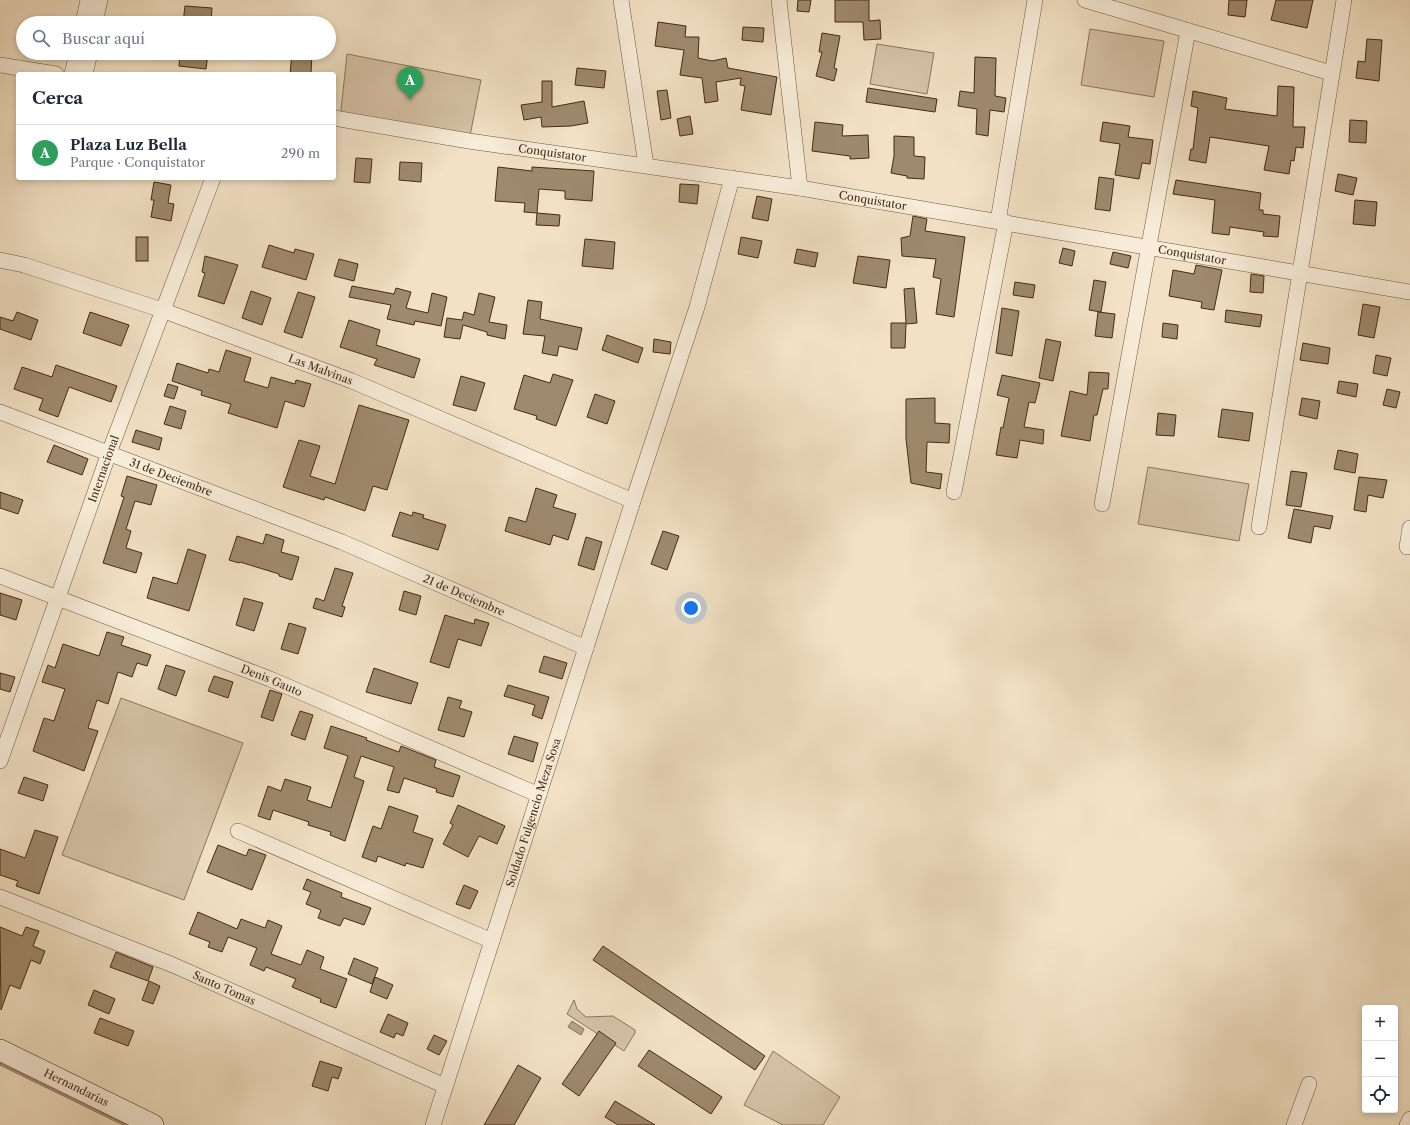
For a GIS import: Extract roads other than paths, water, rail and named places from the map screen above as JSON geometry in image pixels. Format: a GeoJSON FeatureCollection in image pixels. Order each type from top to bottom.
{"type":"FeatureCollection","features":[{"type":"Feature","properties":{"kind":"street"},"geometry":{"type":"LineString","coordinates":[[85,16],[88,0]]}},
{"type":"Feature","properties":{"kind":"street"},"geometry":{"type":"LineString","coordinates":[[97,16],[100,0]]}},
{"type":"Feature","properties":{"kind":"street"},"geometry":{"type":"LineString","coordinates":[[621,0],[646,165]]}},
{"type":"Feature","properties":{"kind":"street"},"geometry":{"type":"LineString","coordinates":[[779,0],[800,188]]}},
{"type":"Feature","properties":{"kind":"street"},"geometry":{"type":"LineString","coordinates":[[954,492],[1002,222],[1035,0]]}},
{"type":"Feature","properties":{"kind":"street"},"geometry":{"type":"LineString","coordinates":[[1085,0],[1331,73]]}},
{"type":"Feature","properties":{"kind":"street"},"geometry":{"type":"LineString","coordinates":[[1259,527],[1331,73],[1344,0]]}},
{"type":"Feature","properties":{"kind":"street"},"geometry":{"type":"LineString","coordinates":[[1102,504],[1188,31]]}},
{"type":"Feature","properties":{"kind":"street"},"geometry":{"type":"LineString","coordinates":[[72,72],[75,60]]}},
{"type":"Feature","properties":{"kind":"street"},"geometry":{"type":"LineString","coordinates":[[85,72],[88,60]]}},
{"type":"Feature","properties":{"kind":"street"},"geometry":{"type":"LineString","coordinates":[[0,65],[44,72]]}},
{"type":"Feature","properties":{"kind":"street","name":"Conquistator"},"geometry":{"type":"LineString","coordinates":[[336,118],[469,141],[800,188],[1410,292]]}},
{"type":"Feature","properties":{"kind":"street","name":"Soldado Fulgencio Meza Sosa"},"geometry":{"type":"LineString","coordinates":[[433,1125],[633,501],[697,307],[732,178]]}},
{"type":"Feature","properties":{"kind":"street","name":"Internacional"},"geometry":{"type":"LineString","coordinates":[[0,761],[3,743],[58,598],[109,453],[162,310],[212,180]]}},
{"type":"Feature","properties":{"kind":"street","name":"Las Malvinas"},"geometry":{"type":"LineString","coordinates":[[0,260],[24,265],[162,310],[359,384],[633,501]]}},
{"type":"Feature","properties":{"kind":"street","name":"31 de Deciembre"},"geometry":{"type":"LineString","coordinates":[[0,412],[342,542]]}},
{"type":"Feature","properties":{"kind":"street"},"geometry":{"type":"LineString","coordinates":[[1407,547],[1410,528]]}},
{"type":"Feature","properties":{"kind":"street","name":"21 de Deciembre"},"geometry":{"type":"LineString","coordinates":[[342,542],[586,648]]}},
{"type":"Feature","properties":{"kind":"street","name":"Denis Gauto"},"geometry":{"type":"LineString","coordinates":[[0,576],[270,678],[539,795]]}},
{"type":"Feature","properties":{"kind":"street"},"geometry":{"type":"LineString","coordinates":[[238,831],[492,941]]}},
{"type":"Feature","properties":{"kind":"street","name":"Santo Tomas"},"geometry":{"type":"LineString","coordinates":[[0,897],[172,965],[445,1086]]}},
{"type":"Feature","properties":{"kind":"street","name":"Hernandarias"},"geometry":{"type":"LineString","coordinates":[[0,1050],[153,1125]]}},
{"type":"Feature","properties":{"kind":"street"},"geometry":{"type":"LineString","coordinates":[[1294,1125],[1309,1084]]}},
{"type":"Feature","properties":{"kind":"street"},"geometry":{"type":"LineString","coordinates":[[1407,1125],[1410,1118]]}},
{"type":"Feature","properties":{"kind":"place","name":"Plaza Luz Bella"},"geometry":{"type":"Point","coordinates":[410,100]}}]}
